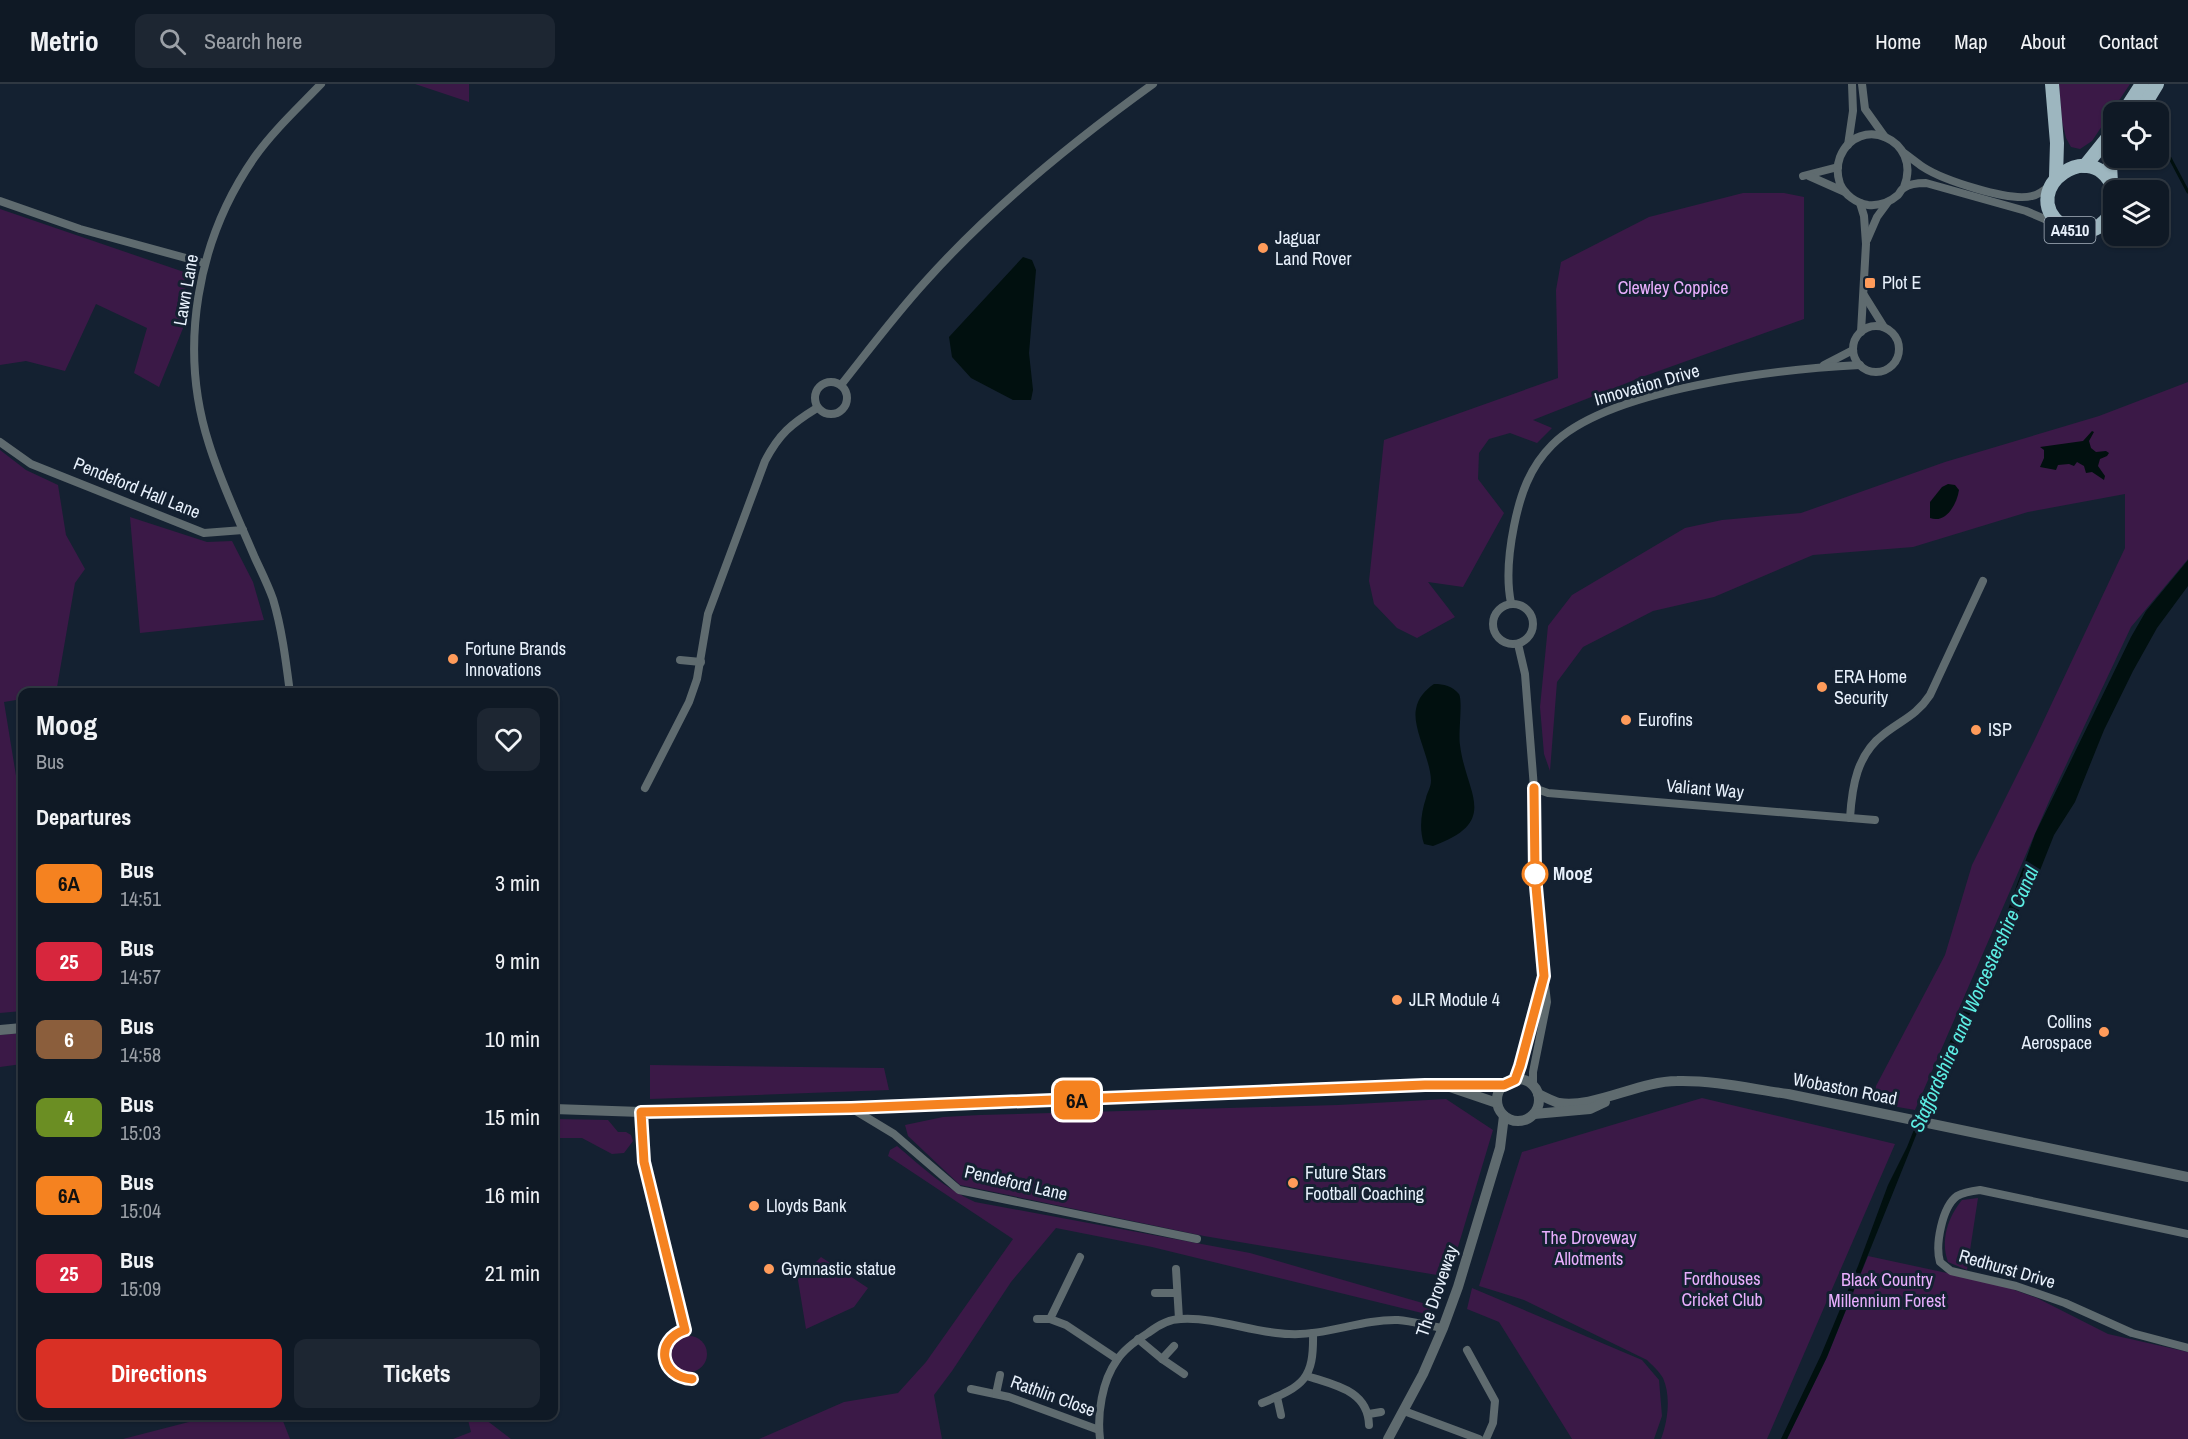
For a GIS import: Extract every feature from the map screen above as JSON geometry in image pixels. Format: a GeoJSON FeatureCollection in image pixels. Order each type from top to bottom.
{"type":"FeatureCollection","features":[{"type":"Feature","properties":{"kind":"main road","name":"A4510"},"geometry":{"type":"LineString","coordinates":[[2052,84],[2057,143],[2054,181],[2048,201],[2051,212],[2065,228],[2085,232],[2094,230],[2103,224]]}},
{"type":"Feature","properties":{"kind":"main road"},"geometry":{"type":"LineString","coordinates":[[2130,102],[2142,84]]}},
{"type":"Feature","properties":{"kind":"main road"},"geometry":{"type":"LineString","coordinates":[[2146,102],[2157,84]]}},
{"type":"Feature","properties":{"kind":"main road"},"geometry":{"type":"LineString","coordinates":[[2054,181],[2066,170],[2082,166],[2103,142]]}},
{"type":"Feature","properties":{"kind":"main road"},"geometry":{"type":"LineString","coordinates":[[2057,143],[2066,157],[2082,166],[2097,170],[2106,180]]}},
{"type":"Feature","properties":{"kind":"street","name":"Lawn Lane"},"geometry":{"type":"LineString","coordinates":[[243,530],[208,442],[194,377],[193,344],[204,263],[218,224],[234,190],[254,159],[272,135],[321,84]]}},
{"type":"Feature","properties":{"kind":"street"},"geometry":{"type":"LineString","coordinates":[[841,385],[925,282],[970,235],[1032,178],[1105,118],[1153,84]]}},
{"type":"Feature","properties":{"kind":"street"},"geometry":{"type":"LineString","coordinates":[[1848,145],[1853,111],[1852,84]]}},
{"type":"Feature","properties":{"kind":"street"},"geometry":{"type":"LineString","coordinates":[[1862,84],[1865,109],[1885,137]]}},
{"type":"Feature","properties":{"kind":"street"},"geometry":{"type":"LineString","coordinates":[[1845,192],[1838,176],[1839,159],[1848,145],[1861,136],[1877,135],[1892,140],[1923,168],[1951,180],[2002,194],[2019,198],[2033,196],[2054,181]]}},
{"type":"Feature","properties":{"kind":"street"},"geometry":{"type":"LineString","coordinates":[[1866,244],[1877,217],[1888,202],[1904,187],[1908,170],[1904,152]]}},
{"type":"Feature","properties":{"kind":"street"},"geometry":{"type":"LineString","coordinates":[[1838,167],[1806,176],[1845,192],[1860,203],[1869,205],[1888,202]]}},
{"type":"Feature","properties":{"kind":"street"},"geometry":{"type":"LineString","coordinates":[[1904,187],[1918,183],[1934,185],[2026,211],[2065,228]]}},
{"type":"Feature","properties":{"kind":"street"},"geometry":{"type":"LineString","coordinates":[[0,201],[80,229],[204,263]]}},
{"type":"Feature","properties":{"kind":"street"},"geometry":{"type":"LineString","coordinates":[[1860,203],[1864,216],[1866,244],[1864,295],[1861,332],[1853,351],[1860,365],[1875,372],[1883,371],[1895,363],[1898,357],[1899,342],[1884,327],[1864,295]]}},
{"type":"Feature","properties":{"kind":"street"},"geometry":{"type":"LineString","coordinates":[[1861,332],[1872,326],[1884,327]]}},
{"type":"Feature","properties":{"kind":"street","name":"Innovation Drive"},"geometry":{"type":"LineString","coordinates":[[1819,367],[1853,351]]}},
{"type":"Feature","properties":{"kind":"street","name":"Innovation Drive"},"geometry":{"type":"LineString","coordinates":[[1511,603],[1509,564],[1519,504],[1534,466],[1564,434],[1599,414],[1650,397],[1716,382],[1819,367],[1860,365]]}},
{"type":"Feature","properties":{"kind":"street"},"geometry":{"type":"LineString","coordinates":[[830,382],[841,385],[847,398],[842,411],[829,415],[817,408],[814,395],[820,386],[830,382]]}},
{"type":"Feature","properties":{"kind":"street"},"geometry":{"type":"LineString","coordinates":[[645,788],[689,702],[701,662],[708,615],[765,461],[775,441],[787,428],[817,408]]}},
{"type":"Feature","properties":{"kind":"street","name":"Pendeford Hall Lane"},"geometry":{"type":"LineString","coordinates":[[0,442],[31,464],[204,533],[243,530]]}},
{"type":"Feature","properties":{"kind":"street"},"geometry":{"type":"LineString","coordinates":[[243,530],[273,599],[284,648],[289,688]]}},
{"type":"Feature","properties":{"kind":"street"},"geometry":{"type":"LineString","coordinates":[[1850,818],[1852,792],[1862,759],[1883,734],[1921,708],[1930,695],[1983,581]]}},
{"type":"Feature","properties":{"kind":"street"},"geometry":{"type":"LineString","coordinates":[[1511,603],[1519,604],[1532,616],[1531,633],[1526,640],[1518,644],[1501,641],[1495,635],[1492,627],[1497,611],[1511,603]]}},
{"type":"Feature","properties":{"kind":"street","name":"Valiant Way"},"geometry":{"type":"LineString","coordinates":[[1518,644],[1525,674],[1534,788],[1548,793],[1875,820]]}},
{"type":"Feature","properties":{"kind":"street"},"geometry":{"type":"LineString","coordinates":[[680,660],[701,662]]}},
{"type":"Feature","properties":{"kind":"street"},"geometry":{"type":"LineString","coordinates":[[1504,1085],[1498,1093],[1497,1103],[1504,1116],[1518,1121],[1534,1114],[1538,1104],[1533,1072],[1547,1002],[1541,951]]}},
{"type":"Feature","properties":{"kind":"street"},"geometry":{"type":"LineString","coordinates":[[1515,1080],[1544,976]]}},
{"type":"Feature","properties":{"kind":"street"},"geometry":{"type":"LineString","coordinates":[[0,1030],[18,1028]]}},
{"type":"Feature","properties":{"kind":"street"},"geometry":{"type":"LineString","coordinates":[[558,1109],[641,1112],[851,1108],[1444,1085],[1504,1085],[1515,1080],[1524,1080],[1535,1090]]}},
{"type":"Feature","properties":{"kind":"street","name":"Wobaston Road"},"geometry":{"type":"LineString","coordinates":[[1535,1090],[1560,1103],[1590,1101],[1656,1082],[1678,1080],[1716,1084],[1788,1094],[2188,1177]]}},
{"type":"Feature","properties":{"kind":"street"},"geometry":{"type":"LineString","coordinates":[[1444,1085],[1497,1103]]}},
{"type":"Feature","properties":{"kind":"street","name":"Wobaston Road"},"geometry":{"type":"LineString","coordinates":[[1534,1114],[1590,1109],[1640,1086]]}},
{"type":"Feature","properties":{"kind":"street","name":"Pendeford Lane"},"geometry":{"type":"LineString","coordinates":[[851,1108],[894,1134],[959,1190],[1197,1239]]}},
{"type":"Feature","properties":{"kind":"street","name":"The Droveway"},"geometry":{"type":"LineString","coordinates":[[1388,1439],[1404,1411],[1443,1328],[1458,1287],[1500,1148],[1504,1116]]}},
{"type":"Feature","properties":{"kind":"street","name":"The Droveway"},"geometry":{"type":"LineString","coordinates":[[1500,1148],[1518,1121]]}},
{"type":"Feature","properties":{"kind":"street","name":"Wobaston Road"},"geometry":{"type":"LineString","coordinates":[[2147,1169],[2188,1183]]}},
{"type":"Feature","properties":{"kind":"street","name":"Redhurst Drive"},"geometry":{"type":"LineString","coordinates":[[2188,1233],[1980,1190],[1963,1193],[1952,1201],[1944,1218],[1937,1249],[1940,1262],[1951,1271],[2016,1286],[2064,1303],[2132,1333],[2188,1348]]}},
{"type":"Feature","properties":{"kind":"street"},"geometry":{"type":"LineString","coordinates":[[1050,1319],[1080,1257]]}},
{"type":"Feature","properties":{"kind":"street"},"geometry":{"type":"LineString","coordinates":[[1176,1269],[1179,1318]]}},
{"type":"Feature","properties":{"kind":"street"},"geometry":{"type":"LineString","coordinates":[[1155,1293],[1177,1293]]}},
{"type":"Feature","properties":{"kind":"street"},"geometry":{"type":"LineString","coordinates":[[1099,1435],[1101,1404],[1108,1377],[1117,1359],[1138,1339],[1158,1326],[1179,1318],[1236,1324],[1289,1334],[1313,1333],[1398,1320],[1443,1328]]}},
{"type":"Feature","properties":{"kind":"street"},"geometry":{"type":"LineString","coordinates":[[1037,1319],[1050,1319],[1066,1325],[1117,1359]]}},
{"type":"Feature","properties":{"kind":"street"},"geometry":{"type":"LineString","coordinates":[[1262,1403],[1277,1397],[1307,1376],[1311,1368],[1313,1333]]}},
{"type":"Feature","properties":{"kind":"street"},"geometry":{"type":"LineString","coordinates":[[1138,1339],[1184,1374]]}},
{"type":"Feature","properties":{"kind":"street"},"geometry":{"type":"LineString","coordinates":[[1162,1359],[1174,1346]]}},
{"type":"Feature","properties":{"kind":"street"},"geometry":{"type":"LineString","coordinates":[[1467,1350],[1495,1401],[1493,1423],[1486,1439]]}},
{"type":"Feature","properties":{"kind":"street","name":"Rathlin Close"},"geometry":{"type":"LineString","coordinates":[[996,1394],[1000,1375]]}},
{"type":"Feature","properties":{"kind":"street"},"geometry":{"type":"LineString","coordinates":[[1307,1376],[1348,1391],[1365,1404],[1370,1425]]}},
{"type":"Feature","properties":{"kind":"street","name":"Rathlin Close"},"geometry":{"type":"LineString","coordinates":[[971,1389],[996,1394],[1099,1435]]}},
{"type":"Feature","properties":{"kind":"street"},"geometry":{"type":"LineString","coordinates":[[1277,1397],[1281,1415]]}},
{"type":"Feature","properties":{"kind":"street"},"geometry":{"type":"LineString","coordinates":[[1404,1411],[1479,1439]]}},
{"type":"Feature","properties":{"kind":"street"},"geometry":{"type":"LineString","coordinates":[[1369,1414],[1381,1412]]}},
{"type":"Feature","properties":{"kind":"green space"},"geometry":{"type":"Polygon","coordinates":[[[415,84],[469,84],[469,102],[415,84]]]}},
{"type":"Feature","properties":{"kind":"green space"},"geometry":{"type":"Polygon","coordinates":[[[2059,84],[2130,84],[2118,102],[2103,102],[2103,124],[2092,141],[2080,149],[2071,147],[2062,121],[2059,84]]]}},
{"type":"Feature","properties":{"kind":"green space","name":"Clewley Coppice"},"geometry":{"type":"Polygon","coordinates":[[[1743,193],[1784,193],[1804,197],[1804,319],[1642,377],[1533,420],[1552,428],[1537,443],[1510,433],[1489,439],[1479,453],[1478,479],[1504,513],[1463,587],[1428,582],[1455,617],[1417,638],[1397,628],[1374,604],[1369,581],[1384,440],[1558,378],[1556,290],[1561,262],[1649,217],[1743,193]]]}},
{"type":"Feature","properties":{"kind":"green space"},"geometry":{"type":"Polygon","coordinates":[[[0,209],[184,272],[188,316],[159,387],[134,373],[147,328],[96,304],[65,371],[26,361],[0,365],[0,209]]]}},
{"type":"Feature","properties":{"kind":"green space"},"geometry":{"type":"Polygon","coordinates":[[[2188,382],[2188,559],[2131,627],[2050,799],[1915,1110],[1875,1103],[1876,1086],[1945,955],[1972,865],[2035,739],[2125,548],[2125,494],[2028,512],[1913,547],[1813,555],[1714,597],[1653,611],[1583,647],[1557,682],[1550,771],[1544,754],[1540,707],[1548,626],[1572,595],[1685,528],[1722,520],[1801,513],[1945,462],[2099,416],[2188,382]]]}},
{"type":"Feature","properties":{"kind":"green space"},"geometry":{"type":"Polygon","coordinates":[[[0,450],[26,470],[58,485],[66,535],[85,569],[75,583],[57,688],[18,688],[18,700],[4,702],[18,788],[18,1011],[0,1013],[0,450]]]}},
{"type":"Feature","properties":{"kind":"green space"},"geometry":{"type":"Polygon","coordinates":[[[130,517],[207,542],[232,541],[253,582],[264,620],[140,633],[130,517]]]}},
{"type":"Feature","properties":{"kind":"green space"},"geometry":{"type":"Polygon","coordinates":[[[18,1033],[18,1065],[0,1067],[0,1035],[18,1033]]]}},
{"type":"Feature","properties":{"kind":"green space"},"geometry":{"type":"Polygon","coordinates":[[[650,1065],[884,1068],[889,1090],[650,1099],[650,1065]]]}},
{"type":"Feature","properties":{"kind":"green space","name":"Fordhouses Cricket Club"},"geometry":{"type":"Polygon","coordinates":[[[1702,1098],[1895,1144],[1767,1439],[1661,1439],[1667,1417],[1667,1393],[1663,1378],[1647,1360],[1524,1300],[1479,1286],[1522,1152],[1702,1098]]]}},
{"type":"Feature","properties":{"kind":"green space"},"geometry":{"type":"Polygon","coordinates":[[[1446,1099],[1493,1130],[1449,1277],[1204,1236],[960,1185],[908,1136],[905,1125],[943,1117],[980,1115],[1338,1105],[1446,1099]]]}},
{"type":"Feature","properties":{"kind":"green space"},"geometry":{"type":"Polygon","coordinates":[[[558,1119],[608,1120],[618,1132],[631,1135],[633,1141],[624,1153],[612,1154],[582,1138],[558,1138],[558,1119]]]}},
{"type":"Feature","properties":{"kind":"green space"},"geometry":{"type":"Polygon","coordinates":[[[897,1146],[943,1184],[975,1202],[1250,1253],[1433,1306],[1426,1314],[1152,1247],[1056,1228],[1011,1282],[934,1395],[942,1439],[759,1439],[844,1402],[898,1393],[926,1362],[1013,1239],[888,1156],[890,1150],[897,1146]]]}},
{"type":"Feature","properties":{"kind":"green space"},"geometry":{"type":"Polygon","coordinates":[[[1978,1198],[1967,1270],[1948,1262],[1945,1237],[1949,1221],[1962,1200],[1978,1198]]]}},
{"type":"Feature","properties":{"kind":"green space","name":"Black Country Millennium Forest"},"geometry":{"type":"Polygon","coordinates":[[[1868,1256],[1998,1284],[2037,1298],[2108,1334],[2188,1352],[2188,1439],[1787,1439],[1827,1357],[1868,1256]]]}},
{"type":"Feature","properties":{"kind":"green space"},"geometry":{"type":"Polygon","coordinates":[[[821,1257],[868,1288],[854,1307],[806,1329],[796,1268],[800,1264],[815,1263],[821,1257]]]}},
{"type":"Feature","properties":{"kind":"green space"},"geometry":{"type":"Polygon","coordinates":[[[1472,1288],[1642,1360],[1659,1380],[1662,1416],[1654,1439],[1572,1439],[1499,1322],[1467,1309],[1472,1288]]]}},
{"type":"Feature","properties":{"kind":"green space"},"geometry":{"type":"Polygon","coordinates":[[[689,1336],[702,1341],[707,1354],[702,1367],[689,1372],[676,1367],[671,1354],[676,1341],[689,1336]]]}},
{"type":"Feature","properties":{"kind":"green space"},"geometry":{"type":"Polygon","coordinates":[[[197,1420],[283,1420],[290,1439],[123,1439],[197,1420]]]}},
{"type":"Feature","properties":{"kind":"green space"},"geometry":{"type":"Polygon","coordinates":[[[468,1420],[486,1420],[511,1439],[453,1439],[471,1432],[468,1420]]]}},
{"type":"Feature","properties":{"kind":"water"},"geometry":{"type":"Polygon","coordinates":[[[1023,257],[1032,260],[1036,270],[1029,353],[1033,390],[1031,400],[1013,400],[971,378],[952,357],[949,337],[1023,257]]]}},
{"type":"Feature","properties":{"kind":"water"},"geometry":{"type":"Polygon","coordinates":[[[2092,431],[2094,432],[2089,441],[2091,448],[2096,452],[2109,453],[2100,459],[2098,466],[2105,476],[2104,480],[2092,472],[2086,473],[2084,466],[2077,462],[2074,466],[2058,465],[2056,470],[2040,467],[2044,458],[2044,450],[2040,447],[2083,441],[2092,431]]]}},
{"type":"Feature","properties":{"kind":"water"},"geometry":{"type":"Polygon","coordinates":[[[1948,484],[1955,485],[1959,490],[1953,507],[1941,518],[1930,518],[1930,502],[1942,487],[1948,484]]]}},
{"type":"Feature","properties":{"kind":"water","name":"Staffordshire and Worcestershire Canal"},"geometry":{"type":"Polygon","coordinates":[[[2188,560],[2188,586],[2157,628],[2133,671],[2104,730],[2075,802],[2054,835],[2033,888],[2010,925],[1925,1113],[1827,1357],[1787,1439],[1781,1439],[1821,1355],[1888,1185],[1907,1147],[1943,1057],[2004,921],[2035,834],[2131,637],[2146,611],[2188,560]]]}},
{"type":"Feature","properties":{"kind":"water"},"geometry":{"type":"Polygon","coordinates":[[[1434,684],[1448,686],[1459,694],[1461,703],[1460,745],[1474,804],[1473,816],[1467,827],[1433,846],[1424,844],[1422,833],[1423,809],[1431,781],[1415,717],[1420,698],[1434,684]]]}},
{"type":"Feature","properties":{"kind":"waterway"},"geometry":{"type":"LineString","coordinates":[[2170,158],[2188,192]]}},
{"type":"Feature","properties":{"kind":"bus line","name":"6A"},"geometry":{"type":"LineString","coordinates":[[692,1379],[676,1375],[670,1370],[664,1356],[672,1336],[685,1330],[644,1162],[641,1112],[851,1108],[1425,1085],[1504,1085],[1515,1080],[1544,976],[1537,917],[1534,788]]}},
{"type":"Feature","properties":{"kind":"place","name":"Jaguar Land Rover"},"geometry":{"type":"Point","coordinates":[1263,248]}},
{"type":"Feature","properties":{"kind":"place","name":"Plot E"},"geometry":{"type":"Point","coordinates":[1870,283]}},
{"type":"Feature","properties":{"kind":"place","name":"Fortune Brands Innovations"},"geometry":{"type":"Point","coordinates":[453,659]}},
{"type":"Feature","properties":{"kind":"place","name":"ERA Home Security"},"geometry":{"type":"Point","coordinates":[1822,687]}},
{"type":"Feature","properties":{"kind":"place","name":"Eurofins"},"geometry":{"type":"Point","coordinates":[1626,720]}},
{"type":"Feature","properties":{"kind":"place","name":"ISP"},"geometry":{"type":"Point","coordinates":[1976,730]}},
{"type":"Feature","properties":{"kind":"place","name":"Moog"},"geometry":{"type":"Point","coordinates":[1535,874]}},
{"type":"Feature","properties":{"kind":"place","name":"JLR Module 4"},"geometry":{"type":"Point","coordinates":[1397,1000]}},
{"type":"Feature","properties":{"kind":"place","name":"Collins Aerospace"},"geometry":{"type":"Point","coordinates":[2104,1032]}},
{"type":"Feature","properties":{"kind":"place","name":"Future Stars Football Coaching"},"geometry":{"type":"Point","coordinates":[1293,1183]}},
{"type":"Feature","properties":{"kind":"place","name":"Lloyds Bank"},"geometry":{"type":"Point","coordinates":[754,1206]}},
{"type":"Feature","properties":{"kind":"place","name":"Gymnastic statue"},"geometry":{"type":"Point","coordinates":[769,1269]}},
{"type":"Feature","properties":{"kind":"park label","name":"The Droveway Allotments"},"geometry":{"type":"Point","coordinates":[1589,1248]}}]}
